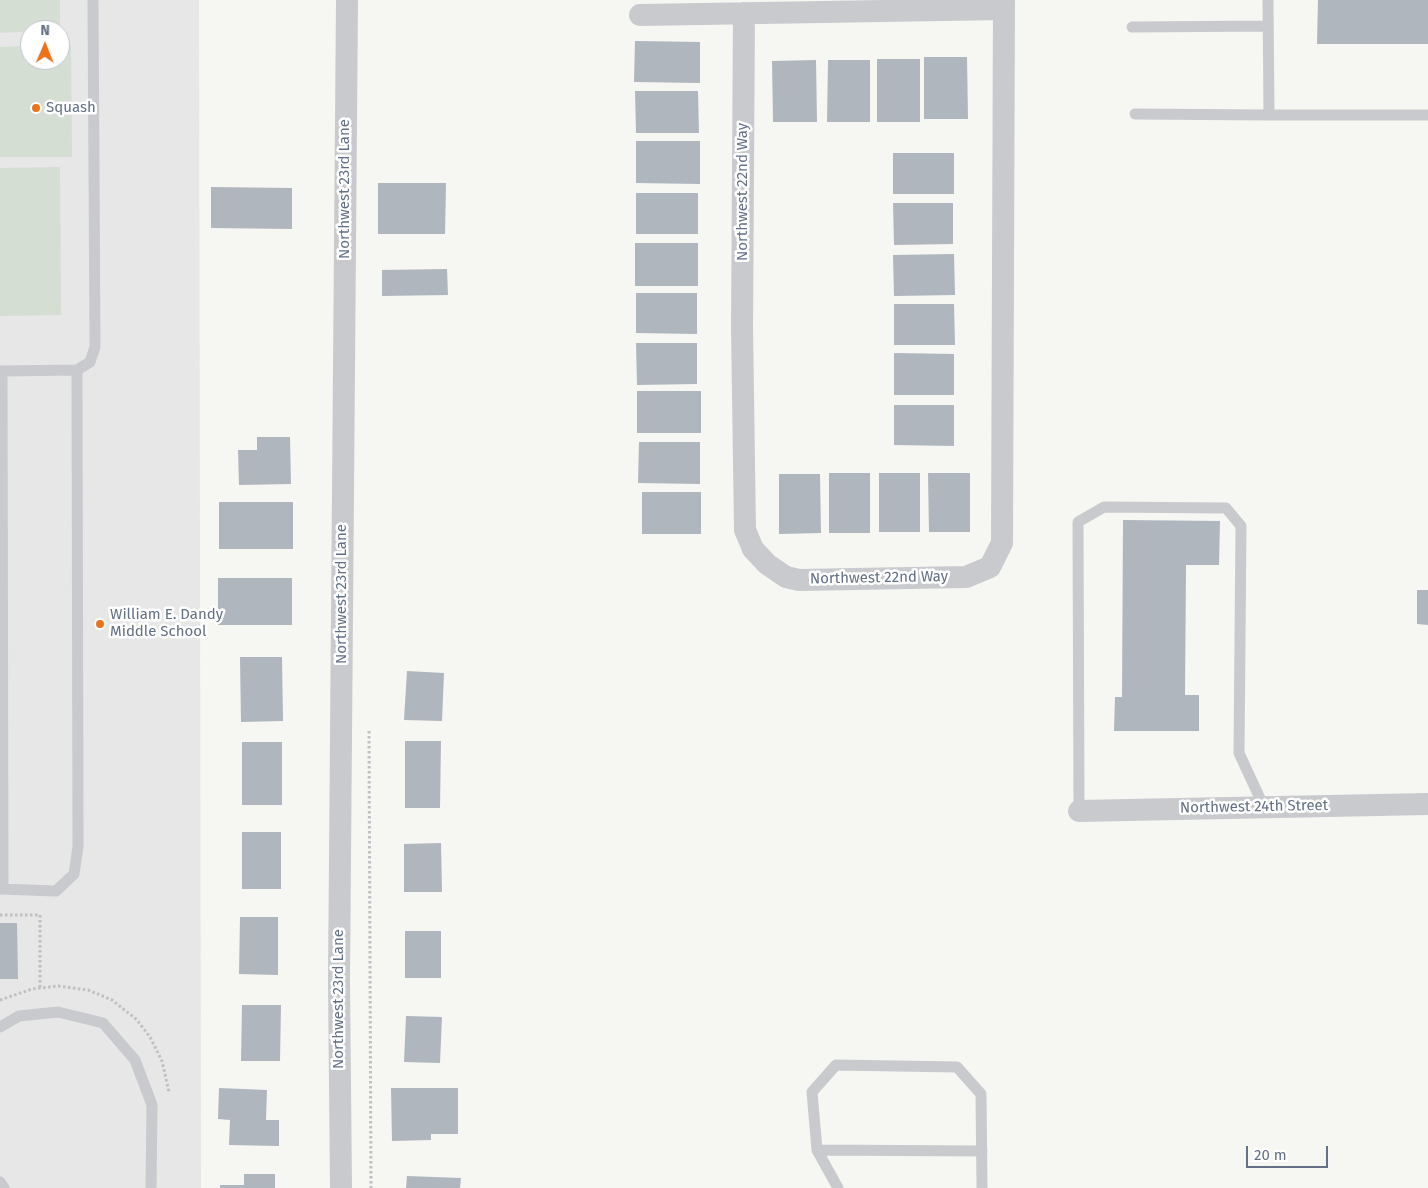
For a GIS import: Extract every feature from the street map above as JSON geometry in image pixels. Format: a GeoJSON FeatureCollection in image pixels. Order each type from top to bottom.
{"type":"FeatureCollection","features":[{"type":"Feature","properties":{"kind":"street","name":"Northwest 23rd Lane"},"geometry":{"type":"LineString","coordinates":[[341,1188],[339,980],[347,0]]}},
{"type":"Feature","properties":{"kind":"street","name":"Northwest 22nd Way"},"geometry":{"type":"LineString","coordinates":[[640,15],[1004,4],[1002,544],[990,567],[966,577],[799,580],[786,577],[766,564],[753,549],[748,537],[745,520],[742,328],[744,13]]}},
{"type":"Feature","properties":{"kind":"street","name":"Northwest 24th Street"},"geometry":{"type":"LineString","coordinates":[[1079,811],[1428,804]]}},
{"type":"Feature","properties":{"kind":"lane"},"geometry":{"type":"LineString","coordinates":[[77,370],[78,847],[74,874],[56,891],[2,889],[1,371],[77,370],[90,362],[95,347],[93,0]]}},
{"type":"Feature","properties":{"kind":"lane"},"geometry":{"type":"LineString","coordinates":[[1268,0],[1269,115]]}},
{"type":"Feature","properties":{"kind":"lane"},"geometry":{"type":"LineString","coordinates":[[1132,27],[1268,26]]}},
{"type":"Feature","properties":{"kind":"lane"},"geometry":{"type":"LineString","coordinates":[[1135,114],[1428,115]]}},
{"type":"Feature","properties":{"kind":"lane"},"geometry":{"type":"LineString","coordinates":[[1079,811],[1078,522],[1104,507],[1226,508],[1241,526],[1239,753],[1264,807]]}},
{"type":"Feature","properties":{"kind":"lane"},"geometry":{"type":"LineString","coordinates":[[0,1027],[19,1016],[58,1012],[103,1023],[134,1060],[152,1104],[151,1188]]}},
{"type":"Feature","properties":{"kind":"lane"},"geometry":{"type":"LineString","coordinates":[[838,1188],[817,1150],[812,1092],[836,1065],[957,1067],[981,1094],[982,1188]]}},
{"type":"Feature","properties":{"kind":"lane"},"geometry":{"type":"LineString","coordinates":[[817,1150],[982,1151]]}},
{"type":"Feature","properties":{"kind":"lane"},"geometry":{"type":"LineString","coordinates":[[0,1182],[4,1188]]}},
{"type":"Feature","properties":{"kind":"path"},"geometry":{"type":"LineString","coordinates":[[369,724],[371,1188]]}},
{"type":"Feature","properties":{"kind":"path"},"geometry":{"type":"LineString","coordinates":[[0,915],[40,915],[40,988]]}},
{"type":"Feature","properties":{"kind":"shaded area","name":"William E. Dandy Middle School"},"geometry":{"type":"Polygon","coordinates":[[[0,0],[199,0],[201,1188],[0,1188],[0,0]]]}},
{"type":"Feature","properties":{"kind":"shaded area"},"geometry":{"type":"Polygon","coordinates":[[[0,0],[60,0],[60,20],[20,20],[20,32],[0,33],[0,0]]]}},
{"type":"Feature","properties":{"kind":"shaded area","name":"Squash"},"geometry":{"type":"Polygon","coordinates":[[[20,46],[20,70],[70,70],[71,46],[72,157],[0,157],[0,47],[20,46]]]}},
{"type":"Feature","properties":{"kind":"shaded area"},"geometry":{"type":"Polygon","coordinates":[[[60,167],[61,315],[0,316],[0,168],[60,167]]]}},
{"type":"Feature","properties":{"kind":"building"},"geometry":{"type":"Polygon","coordinates":[[[1318,0],[1428,0],[1428,44],[1317,44],[1318,0]]]}},
{"type":"Feature","properties":{"kind":"building"},"geometry":{"type":"Polygon","coordinates":[[[635,41],[700,42],[700,83],[634,82],[635,41]]]}},
{"type":"Feature","properties":{"kind":"building"},"geometry":{"type":"Polygon","coordinates":[[[924,57],[967,57],[968,119],[924,119],[924,57]]]}},
{"type":"Feature","properties":{"kind":"building"},"geometry":{"type":"Polygon","coordinates":[[[877,59],[920,59],[920,122],[877,122],[877,59]]]}},
{"type":"Feature","properties":{"kind":"building"},"geometry":{"type":"Polygon","coordinates":[[[816,60],[817,122],[773,122],[772,61],[816,60]]]}},
{"type":"Feature","properties":{"kind":"building"},"geometry":{"type":"Polygon","coordinates":[[[828,60],[870,60],[870,122],[827,122],[828,60]]]}},
{"type":"Feature","properties":{"kind":"building"},"geometry":{"type":"Polygon","coordinates":[[[635,91],[698,91],[699,133],[636,133],[635,91]]]}},
{"type":"Feature","properties":{"kind":"building"},"geometry":{"type":"Polygon","coordinates":[[[636,141],[700,141],[700,184],[636,183],[636,141]]]}},
{"type":"Feature","properties":{"kind":"building"},"geometry":{"type":"Polygon","coordinates":[[[893,153],[954,153],[954,194],[893,194],[893,153]]]}},
{"type":"Feature","properties":{"kind":"building"},"geometry":{"type":"Polygon","coordinates":[[[378,183],[446,183],[445,234],[378,234],[378,183]]]}},
{"type":"Feature","properties":{"kind":"building"},"geometry":{"type":"Polygon","coordinates":[[[211,187],[292,188],[292,229],[211,228],[211,187]]]}},
{"type":"Feature","properties":{"kind":"building"},"geometry":{"type":"Polygon","coordinates":[[[636,193],[698,193],[698,234],[636,234],[636,193]]]}},
{"type":"Feature","properties":{"kind":"building"},"geometry":{"type":"Polygon","coordinates":[[[893,203],[953,203],[953,244],[894,245],[893,203]]]}},
{"type":"Feature","properties":{"kind":"building"},"geometry":{"type":"Polygon","coordinates":[[[635,243],[698,243],[698,286],[635,286],[635,243]]]}},
{"type":"Feature","properties":{"kind":"building"},"geometry":{"type":"Polygon","coordinates":[[[954,254],[955,295],[894,296],[893,255],[954,254]]]}},
{"type":"Feature","properties":{"kind":"building"},"geometry":{"type":"Polygon","coordinates":[[[447,269],[448,295],[382,296],[382,270],[447,269]]]}},
{"type":"Feature","properties":{"kind":"building"},"geometry":{"type":"Polygon","coordinates":[[[636,293],[697,293],[697,334],[636,333],[636,293]]]}},
{"type":"Feature","properties":{"kind":"building"},"geometry":{"type":"Polygon","coordinates":[[[894,304],[954,304],[955,345],[894,345],[894,304]]]}},
{"type":"Feature","properties":{"kind":"building"},"geometry":{"type":"Polygon","coordinates":[[[636,343],[697,343],[697,384],[637,385],[636,343]]]}},
{"type":"Feature","properties":{"kind":"building"},"geometry":{"type":"Polygon","coordinates":[[[894,353],[954,354],[954,395],[894,395],[894,353]]]}},
{"type":"Feature","properties":{"kind":"building"},"geometry":{"type":"Polygon","coordinates":[[[637,391],[701,391],[701,433],[637,433],[637,391]]]}},
{"type":"Feature","properties":{"kind":"building"},"geometry":{"type":"Polygon","coordinates":[[[894,405],[954,405],[954,446],[894,445],[894,405]]]}},
{"type":"Feature","properties":{"kind":"building"},"geometry":{"type":"Polygon","coordinates":[[[257,437],[290,437],[291,484],[239,485],[238,450],[257,450],[257,437]]]}},
{"type":"Feature","properties":{"kind":"building"},"geometry":{"type":"Polygon","coordinates":[[[639,442],[700,442],[700,484],[638,483],[639,442]]]}},
{"type":"Feature","properties":{"kind":"building"},"geometry":{"type":"Polygon","coordinates":[[[829,473],[870,473],[870,533],[829,533],[829,473]]]}},
{"type":"Feature","properties":{"kind":"building"},"geometry":{"type":"Polygon","coordinates":[[[879,473],[920,473],[920,532],[879,532],[879,473]]]}},
{"type":"Feature","properties":{"kind":"building"},"geometry":{"type":"Polygon","coordinates":[[[928,473],[970,473],[970,532],[929,532],[928,473]]]}},
{"type":"Feature","properties":{"kind":"building"},"geometry":{"type":"Polygon","coordinates":[[[779,474],[820,474],[821,533],[779,534],[779,474]]]}},
{"type":"Feature","properties":{"kind":"building"},"geometry":{"type":"Polygon","coordinates":[[[642,492],[701,492],[701,534],[642,534],[642,492]]]}},
{"type":"Feature","properties":{"kind":"building"},"geometry":{"type":"Polygon","coordinates":[[[219,502],[293,502],[293,549],[219,549],[219,502]]]}},
{"type":"Feature","properties":{"kind":"building"},"geometry":{"type":"Polygon","coordinates":[[[1123,520],[1220,521],[1219,565],[1186,565],[1185,695],[1199,695],[1199,731],[1114,731],[1115,697],[1122,697],[1123,520]]]}},
{"type":"Feature","properties":{"kind":"building"},"geometry":{"type":"Polygon","coordinates":[[[218,578],[292,578],[292,625],[218,625],[218,578]]]}},
{"type":"Feature","properties":{"kind":"building"},"geometry":{"type":"Polygon","coordinates":[[[1417,590],[1428,590],[1428,625],[1417,624],[1417,590]]]}},
{"type":"Feature","properties":{"kind":"building"},"geometry":{"type":"Polygon","coordinates":[[[240,657],[282,657],[283,721],[241,722],[240,657]]]}},
{"type":"Feature","properties":{"kind":"building"},"geometry":{"type":"Polygon","coordinates":[[[407,671],[444,673],[442,721],[404,720],[407,671]]]}},
{"type":"Feature","properties":{"kind":"building"},"geometry":{"type":"Polygon","coordinates":[[[405,741],[441,741],[440,808],[405,808],[405,741]]]}},
{"type":"Feature","properties":{"kind":"building"},"geometry":{"type":"Polygon","coordinates":[[[242,742],[282,742],[282,805],[242,805],[242,742]]]}},
{"type":"Feature","properties":{"kind":"building"},"geometry":{"type":"Polygon","coordinates":[[[242,832],[281,832],[281,889],[242,889],[242,832]]]}},
{"type":"Feature","properties":{"kind":"building"},"geometry":{"type":"Polygon","coordinates":[[[441,843],[442,892],[404,892],[404,844],[441,843]]]}},
{"type":"Feature","properties":{"kind":"building"},"geometry":{"type":"Polygon","coordinates":[[[240,917],[278,917],[278,975],[239,974],[240,917]]]}},
{"type":"Feature","properties":{"kind":"building"},"geometry":{"type":"Polygon","coordinates":[[[0,923],[17,923],[18,979],[0,979],[0,923]]]}},
{"type":"Feature","properties":{"kind":"building"},"geometry":{"type":"Polygon","coordinates":[[[405,931],[441,931],[441,978],[405,978],[405,931]]]}},
{"type":"Feature","properties":{"kind":"building"},"geometry":{"type":"Polygon","coordinates":[[[242,1005],[281,1005],[280,1061],[241,1061],[242,1005]]]}},
{"type":"Feature","properties":{"kind":"building"},"geometry":{"type":"Polygon","coordinates":[[[406,1016],[442,1017],[440,1063],[404,1062],[406,1016]]]}},
{"type":"Feature","properties":{"kind":"building"},"geometry":{"type":"Polygon","coordinates":[[[219,1088],[267,1090],[266,1120],[279,1120],[279,1146],[229,1145],[230,1120],[218,1119],[219,1088]]]}},
{"type":"Feature","properties":{"kind":"building"},"geometry":{"type":"Polygon","coordinates":[[[391,1088],[458,1088],[458,1134],[431,1134],[431,1140],[392,1141],[391,1088]]]}},
{"type":"Feature","properties":{"kind":"building"},"geometry":{"type":"Polygon","coordinates":[[[244,1174],[275,1174],[275,1188],[220,1188],[220,1185],[244,1185],[244,1174]]]}},
{"type":"Feature","properties":{"kind":"building"},"geometry":{"type":"Polygon","coordinates":[[[407,1176],[461,1178],[460,1188],[406,1188],[407,1176]]]}},
{"type":"Feature","properties":{"kind":"place","name":"Squash"},"geometry":{"type":"Point","coordinates":[36,108]}},
{"type":"Feature","properties":{"kind":"place","name":"William E. Dandy Middle School"},"geometry":{"type":"Point","coordinates":[100,624]}}]}
